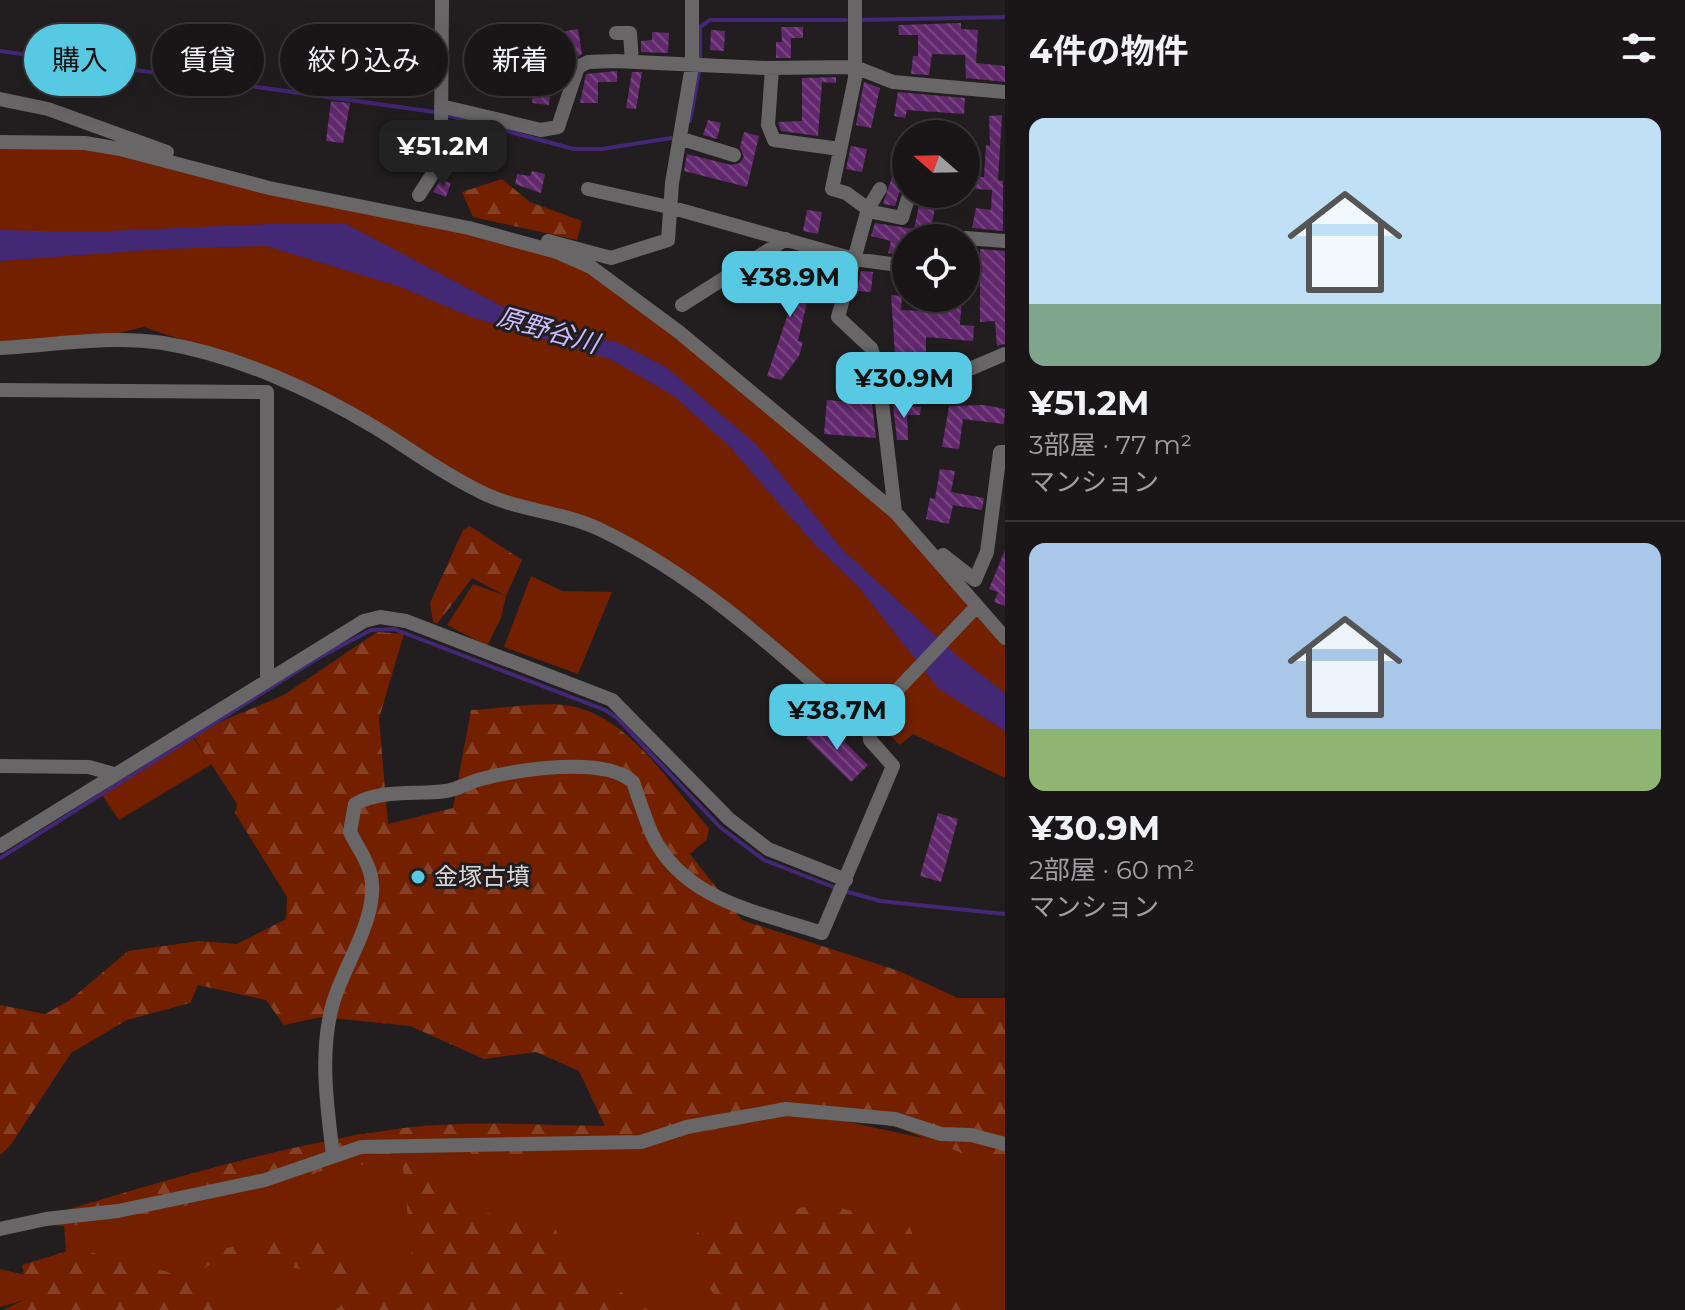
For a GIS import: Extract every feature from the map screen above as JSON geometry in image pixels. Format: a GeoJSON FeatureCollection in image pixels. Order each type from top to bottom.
{"type":"FeatureCollection","features":[{"type":"Feature","properties":{"kind":"street"},"geometry":{"type":"LineString","coordinates":[[419,195],[437,167],[442,0]]}},
{"type":"Feature","properties":{"kind":"street"},"geometry":{"type":"LineString","coordinates":[[529,244],[547,240],[611,258],[668,240],[673,208],[672,183],[682,139],[692,66],[692,0]]}},
{"type":"Feature","properties":{"kind":"street"},"geometry":{"type":"LineString","coordinates":[[855,0],[855,67],[832,189],[846,193],[868,210],[902,218],[905,208]]}},
{"type":"Feature","properties":{"kind":"street"},"geometry":{"type":"LineString","coordinates":[[616,33],[630,33],[632,62]]}},
{"type":"Feature","properties":{"kind":"street"},"geometry":{"type":"LineString","coordinates":[[441,106],[541,130],[558,127],[578,67],[588,62],[772,68],[855,67],[893,82],[1005,92]]}},
{"type":"Feature","properties":{"kind":"street"},"geometry":{"type":"LineString","coordinates":[[772,68],[768,125],[774,140],[840,149]]}},
{"type":"Feature","properties":{"kind":"street"},"geometry":{"type":"LineString","coordinates":[[0,99],[48,109],[199,162],[226,175]]}},
{"type":"Feature","properties":{"kind":"street"},"geometry":{"type":"LineString","coordinates":[[682,139],[734,155]]}},
{"type":"Feature","properties":{"kind":"street"},"geometry":{"type":"LineString","coordinates":[[0,142],[85,143],[226,175],[269,188],[390,209],[529,244],[591,267],[620,286],[895,512],[927,545],[973,610],[1005,638]]}},
{"type":"Feature","properties":{"kind":"street"},"geometry":{"type":"LineString","coordinates":[[588,189],[673,208],[854,259],[892,264]]}},
{"type":"Feature","properties":{"kind":"street"},"geometry":{"type":"LineString","coordinates":[[880,189],[868,210],[838,317],[871,348],[878,368],[895,512]]}},
{"type":"Feature","properties":{"kind":"street"},"geometry":{"type":"LineString","coordinates":[[682,305],[786,239]]}},
{"type":"Feature","properties":{"kind":"street"},"geometry":{"type":"LineString","coordinates":[[980,239],[1005,241]]}},
{"type":"Feature","properties":{"kind":"street"},"geometry":{"type":"LineString","coordinates":[[0,348],[84,341],[160,343],[203,352],[277,379],[373,426],[481,493],[529,510],[575,518],[652,558],[744,623],[862,727],[893,766],[822,933],[717,900],[675,868],[653,837],[633,782],[609,771],[551,768],[479,779],[450,790],[370,796],[355,804],[350,832],[366,860],[372,879],[370,906],[333,1004],[328,1036],[325,1096],[333,1155]]}},
{"type":"Feature","properties":{"kind":"street"},"geometry":{"type":"LineString","coordinates":[[878,368],[894,364],[972,368],[1005,354]]}},
{"type":"Feature","properties":{"kind":"street"},"geometry":{"type":"LineString","coordinates":[[0,390],[267,392],[267,679]]}},
{"type":"Feature","properties":{"kind":"street"},"geometry":{"type":"LineString","coordinates":[[927,545],[933,546],[975,580],[987,552],[1000,452],[1005,452]]}},
{"type":"Feature","properties":{"kind":"street"},"geometry":{"type":"LineString","coordinates":[[862,727],[973,610],[983,604],[1005,627]]}},
{"type":"Feature","properties":{"kind":"street"},"geometry":{"type":"LineString","coordinates":[[0,846],[267,679],[364,621],[380,617],[406,621],[612,700],[739,827],[768,849],[846,880]]}},
{"type":"Feature","properties":{"kind":"street"},"geometry":{"type":"LineString","coordinates":[[0,766],[89,767],[114,774]]}},
{"type":"Feature","properties":{"kind":"street"},"geometry":{"type":"LineString","coordinates":[[0,1229],[46,1219],[118,1211],[265,1180],[361,1147],[641,1142],[687,1127],[786,1109],[895,1119],[941,1134],[971,1135],[1005,1144]]}},
{"type":"Feature","properties":{"kind":"green space"},"geometry":{"type":"Polygon","coordinates":[[[73,147],[131,151],[580,262],[895,512],[1005,642],[1005,778],[913,734],[900,745],[860,707],[865,700],[852,708],[755,623],[635,548],[528,510],[391,438],[304,382],[144,327],[84,341],[0,347],[0,148],[73,147]]]}},
{"type":"Feature","properties":{"kind":"green space"},"geometry":{"type":"Polygon","coordinates":[[[502,179],[530,202],[582,221],[577,240],[473,217],[462,192],[502,179]]]}},
{"type":"Feature","properties":{"kind":"green space"},"geometry":{"type":"Polygon","coordinates":[[[470,526],[522,560],[506,596],[472,578],[437,624],[433,622],[430,603],[463,530],[470,526]]]}},
{"type":"Feature","properties":{"kind":"green space"},"geometry":{"type":"Polygon","coordinates":[[[531,576],[562,591],[612,592],[578,674],[504,647],[531,576]]]}},
{"type":"Feature","properties":{"kind":"green space"},"geometry":{"type":"Polygon","coordinates":[[[473,584],[506,596],[501,618],[487,646],[447,625],[473,584]]]}},
{"type":"Feature","properties":{"kind":"green space"},"geometry":{"type":"Polygon","coordinates":[[[377,632],[404,634],[379,718],[388,824],[453,808],[471,710],[548,704],[571,706],[612,724],[648,755],[709,828],[707,839],[690,854],[742,920],[899,971],[958,998],[1005,998],[1005,1170],[896,1127],[838,1116],[733,1126],[635,1145],[555,1142],[525,1157],[473,1156],[461,1141],[410,1156],[426,1155],[454,1201],[513,1222],[553,1218],[562,1253],[648,1310],[336,1310],[344,1303],[331,1276],[264,1261],[215,1260],[194,1277],[170,1268],[188,1255],[300,1235],[354,1257],[368,1272],[398,1282],[413,1269],[402,1158],[317,1172],[309,1178],[279,1176],[241,1192],[106,1221],[62,1226],[32,1220],[216,1167],[357,1135],[454,1124],[605,1126],[579,1071],[536,1052],[484,1059],[410,1026],[321,1017],[284,1025],[266,1000],[198,985],[190,1003],[127,1020],[71,1053],[10,1146],[0,1155],[0,1005],[45,1014],[70,1000],[128,951],[199,941],[237,944],[286,919],[287,897],[235,813],[237,804],[192,734],[284,695],[377,632]]]}},
{"type":"Feature","properties":{"kind":"green space"},"geometry":{"type":"Polygon","coordinates":[[[191,735],[212,764],[119,820],[100,792],[191,735]]]}},
{"type":"Feature","properties":{"kind":"green space"},"geometry":{"type":"Polygon","coordinates":[[[772,1113],[844,1121],[1005,1156],[1005,1310],[170,1310],[67,1267],[63,1211],[359,1134],[628,1127],[772,1113]]]}},
{"type":"Feature","properties":{"kind":"green space"},"geometry":{"type":"Polygon","coordinates":[[[819,1202],[910,1227],[927,1278],[965,1284],[961,1310],[721,1310],[717,1298],[701,1278],[693,1238],[712,1214],[769,1218],[819,1202]]]}},
{"type":"Feature","properties":{"kind":"green space"},"geometry":{"type":"Polygon","coordinates":[[[74,1249],[179,1276],[214,1297],[224,1310],[3,1310],[28,1298],[22,1265],[74,1249]]]}},
{"type":"Feature","properties":{"kind":"green space"},"geometry":{"type":"Polygon","coordinates":[[[0,1269],[30,1276],[28,1299],[0,1307],[0,1269]]]}},
{"type":"Feature","properties":{"kind":"water","name":"原野谷川"},"geometry":{"type":"Polygon","coordinates":[[[346,224],[545,329],[617,342],[666,367],[757,445],[842,549],[961,659],[1005,693],[1005,731],[938,688],[857,585],[815,545],[729,446],[674,396],[610,359],[474,318],[398,286],[266,246],[163,249],[0,261],[0,230],[88,232],[346,224]]]}},
{"type":"Feature","properties":{"kind":"building"},"geometry":{"type":"Polygon","coordinates":[[[961,23],[961,29],[978,30],[976,63],[1005,66],[1005,82],[966,78],[965,55],[932,54],[929,75],[911,74],[913,56],[918,56],[918,35],[899,35],[898,25],[961,23]]]}},
{"type":"Feature","properties":{"kind":"building"},"geometry":{"type":"Polygon","coordinates":[[[781,27],[803,27],[803,38],[791,38],[791,58],[776,58],[776,42],[782,42],[781,27]]]}},
{"type":"Feature","properties":{"kind":"building"},"geometry":{"type":"Polygon","coordinates":[[[576,29],[582,54],[576,58],[576,29]]]}},
{"type":"Feature","properties":{"kind":"building"},"geometry":{"type":"Polygon","coordinates":[[[711,30],[725,31],[724,51],[710,50],[711,30]]]}},
{"type":"Feature","properties":{"kind":"building"},"geometry":{"type":"Polygon","coordinates":[[[652,32],[669,33],[668,53],[641,52],[641,41],[652,40],[652,32]]]}},
{"type":"Feature","properties":{"kind":"building"},"geometry":{"type":"Polygon","coordinates":[[[617,71],[617,82],[598,82],[598,103],[580,103],[586,74],[617,71]]]}},
{"type":"Feature","properties":{"kind":"building"},"geometry":{"type":"Polygon","coordinates":[[[632,72],[642,72],[636,109],[626,108],[632,72]]]}},
{"type":"Feature","properties":{"kind":"building"},"geometry":{"type":"Polygon","coordinates":[[[836,77],[836,83],[822,82],[818,136],[781,131],[778,122],[802,121],[802,78],[836,77]]]}},
{"type":"Feature","properties":{"kind":"building"},"geometry":{"type":"Polygon","coordinates":[[[864,82],[880,88],[871,128],[856,125],[864,82]]]}},
{"type":"Feature","properties":{"kind":"building"},"geometry":{"type":"Polygon","coordinates":[[[898,92],[965,98],[964,114],[907,110],[905,118],[894,116],[898,92]]]}},
{"type":"Feature","properties":{"kind":"building"},"geometry":{"type":"Polygon","coordinates":[[[533,96],[550,96],[549,105],[532,103],[533,96]]]}},
{"type":"Feature","properties":{"kind":"building"},"geometry":{"type":"Polygon","coordinates":[[[331,101],[350,103],[343,143],[326,141],[331,101]]]}},
{"type":"Feature","properties":{"kind":"building"},"geometry":{"type":"Polygon","coordinates":[[[1002,115],[998,180],[1003,181],[1003,231],[980,229],[980,224],[973,224],[976,208],[991,210],[992,190],[980,189],[986,145],[990,146],[989,116],[1002,115]]]}},
{"type":"Feature","properties":{"kind":"building"},"geometry":{"type":"Polygon","coordinates":[[[708,120],[721,123],[717,139],[703,135],[708,120]]]}},
{"type":"Feature","properties":{"kind":"building"},"geometry":{"type":"Polygon","coordinates":[[[744,132],[759,136],[747,187],[684,171],[687,154],[731,165],[740,163],[744,157],[740,147],[744,132]]]}},
{"type":"Feature","properties":{"kind":"building"},"geometry":{"type":"Polygon","coordinates":[[[851,146],[867,149],[862,172],[846,169],[851,146]]]}},
{"type":"Feature","properties":{"kind":"building"},"geometry":{"type":"Polygon","coordinates":[[[532,171],[545,174],[541,193],[515,184],[517,174],[530,176],[532,171]]]}},
{"type":"Feature","properties":{"kind":"building"},"geometry":{"type":"Polygon","coordinates":[[[892,177],[892,206],[883,204],[892,177]]]}},
{"type":"Feature","properties":{"kind":"building"},"geometry":{"type":"Polygon","coordinates":[[[441,179],[451,183],[446,197],[433,192],[441,179]]]}},
{"type":"Feature","properties":{"kind":"building"},"geometry":{"type":"Polygon","coordinates":[[[918,208],[935,209],[932,224],[915,224],[918,208]]]}},
{"type":"Feature","properties":{"kind":"building"},"geometry":{"type":"Polygon","coordinates":[[[807,210],[822,212],[818,234],[803,231],[807,210]]]}},
{"type":"Feature","properties":{"kind":"building"},"geometry":{"type":"Polygon","coordinates":[[[875,223],[892,226],[892,254],[888,253],[891,241],[871,236],[875,223]]]}},
{"type":"Feature","properties":{"kind":"building"},"geometry":{"type":"Polygon","coordinates":[[[980,249],[1005,251],[1005,344],[997,346],[995,321],[980,322],[980,249]]]}},
{"type":"Feature","properties":{"kind":"building"},"geometry":{"type":"Polygon","coordinates":[[[778,257],[790,258],[788,272],[813,276],[798,341],[803,342],[799,356],[781,380],[767,376],[788,314],[793,316],[796,290],[774,288],[778,257]]]}},
{"type":"Feature","properties":{"kind":"building"},"geometry":{"type":"Polygon","coordinates":[[[812,258],[842,266],[839,275],[810,268],[812,258]]]}},
{"type":"Feature","properties":{"kind":"building"},"geometry":{"type":"Polygon","coordinates":[[[861,271],[873,272],[871,292],[857,291],[861,271]]]}},
{"type":"Feature","properties":{"kind":"building"},"geometry":{"type":"Polygon","coordinates":[[[892,312],[961,312],[960,325],[974,326],[973,341],[926,337],[926,356],[895,354],[892,312]]]}},
{"type":"Feature","properties":{"kind":"building"},"geometry":{"type":"Polygon","coordinates":[[[895,374],[918,375],[918,381],[895,380],[895,374]]]}},
{"type":"Feature","properties":{"kind":"building"},"geometry":{"type":"Polygon","coordinates":[[[827,400],[872,404],[876,438],[824,434],[827,400]]]}},
{"type":"Feature","properties":{"kind":"building"},"geometry":{"type":"Polygon","coordinates":[[[893,405],[921,407],[920,415],[907,415],[908,440],[897,440],[893,405]]]}},
{"type":"Feature","properties":{"kind":"building"},"geometry":{"type":"Polygon","coordinates":[[[984,405],[1005,409],[1004,424],[963,419],[959,449],[942,447],[949,406],[984,405]]]}},
{"type":"Feature","properties":{"kind":"building"},"geometry":{"type":"Polygon","coordinates":[[[940,469],[955,471],[951,492],[984,498],[982,510],[953,505],[949,524],[926,519],[930,498],[935,499],[940,469]]]}},
{"type":"Feature","properties":{"kind":"building"},"geometry":{"type":"Polygon","coordinates":[[[1005,550],[1005,606],[994,602],[998,592],[989,589],[1005,550]]]}},
{"type":"Feature","properties":{"kind":"building"},"geometry":{"type":"Polygon","coordinates":[[[823,721],[868,765],[851,782],[806,738],[823,721]]]}},
{"type":"Feature","properties":{"kind":"building"},"geometry":{"type":"Polygon","coordinates":[[[938,813],[958,819],[941,882],[920,876],[938,813]]]}},
{"type":"Feature","properties":{"kind":"waterway"},"geometry":{"type":"LineString","coordinates":[[861,20],[1005,17]]}},
{"type":"Feature","properties":{"kind":"waterway"},"geometry":{"type":"LineString","coordinates":[[700,59],[700,27],[710,20],[846,20]]}},
{"type":"Feature","properties":{"kind":"waterway"},"geometry":{"type":"LineString","coordinates":[[0,51],[435,112]]}},
{"type":"Feature","properties":{"kind":"waterway"},"geometry":{"type":"LineString","coordinates":[[690,121],[699,72]]}},
{"type":"Feature","properties":{"kind":"waterway"},"geometry":{"type":"LineString","coordinates":[[450,116],[574,149],[602,149],[671,138]]}},
{"type":"Feature","properties":{"kind":"waterway"},"geometry":{"type":"LineString","coordinates":[[0,858],[318,658],[371,630],[394,629],[605,710],[617,718],[720,827],[764,860],[836,888]]}},
{"type":"Feature","properties":{"kind":"waterway"},"geometry":{"type":"LineString","coordinates":[[845,891],[880,901],[1005,914]]}},
{"type":"Feature","properties":{"kind":"place","name":"金塚古墳"},"geometry":{"type":"Point","coordinates":[418,877]}}]}
